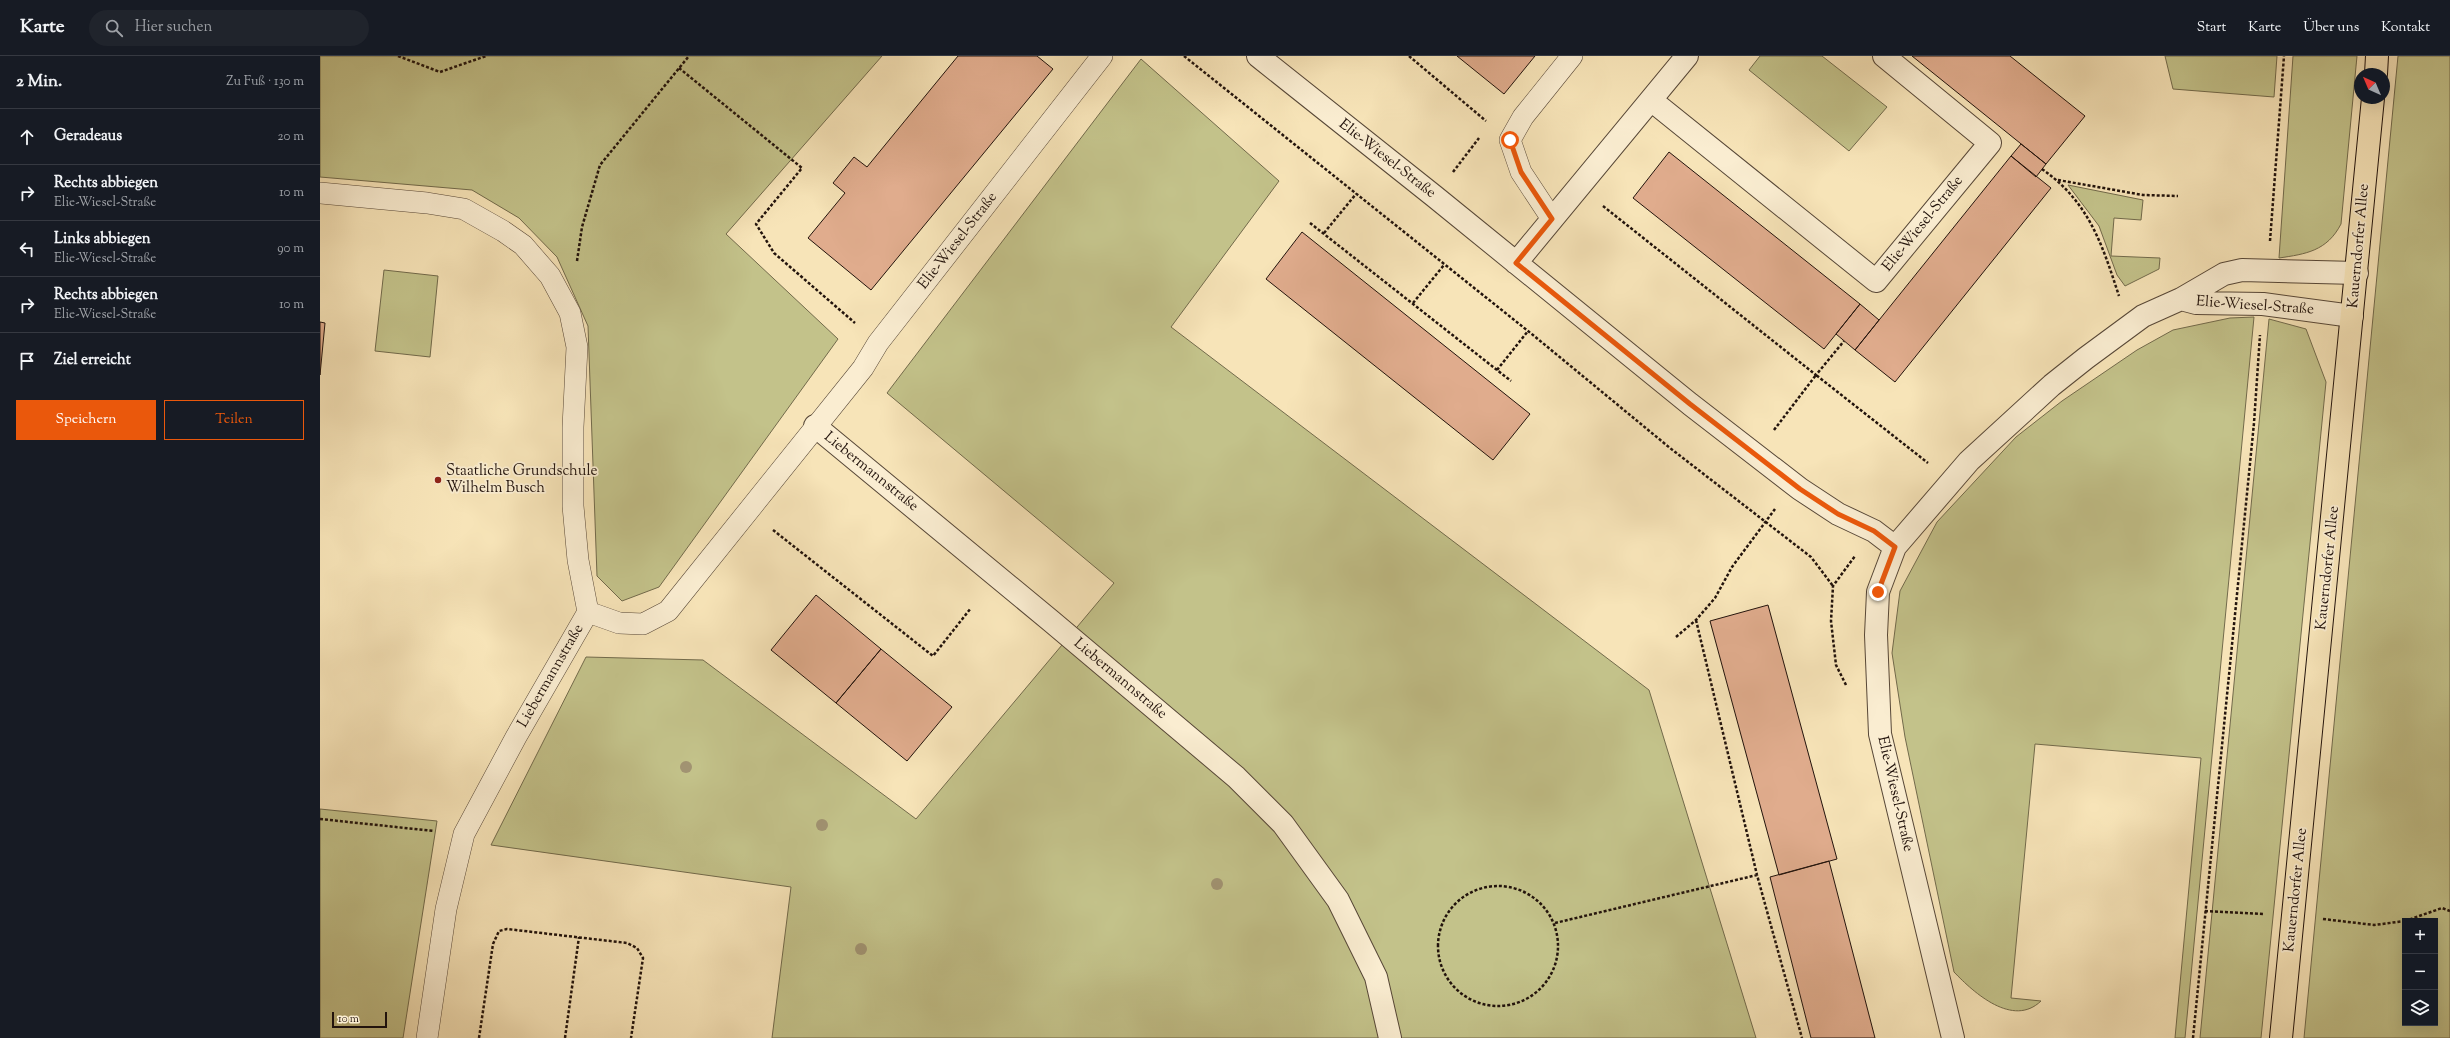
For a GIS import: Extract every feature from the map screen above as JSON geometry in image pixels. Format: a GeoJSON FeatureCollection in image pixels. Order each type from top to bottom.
{"type":"FeatureCollection","features":[{"type":"Feature","properties":{"kind":"main road"},"geometry":{"type":"LineString","coordinates":[[2376,68],[2377,56]]}},
{"type":"Feature","properties":{"kind":"main road","name":"Kauerndorfer Allee"},"geometry":{"type":"LineString","coordinates":[[2281,1038],[2372,104]]}},
{"type":"Feature","properties":{"kind":"street","name":"Elie-Wiesel-Straße"},"geometry":{"type":"LineString","coordinates":[[1258,56],[1800,489],[1838,514],[1874,531],[1895,547]]}},
{"type":"Feature","properties":{"kind":"street"},"geometry":{"type":"LineString","coordinates":[[1516,263],[1580,188],[1687,56]]}},
{"type":"Feature","properties":{"kind":"street","name":"Elie-Wiesel-Straße"},"geometry":{"type":"LineString","coordinates":[[1651,100],[1876,282],[1990,143],[1884,56]]}},
{"type":"Feature","properties":{"kind":"street","name":"Elie-Wiesel-Straße"},"geometry":{"type":"LineString","coordinates":[[1953,1038],[1880,734],[1876,635],[1878,592],[1895,547],[1969,461],[2052,386],[2143,316],[2181,299],[2224,274],[2242,270],[2357,273]]}},
{"type":"Feature","properties":{"kind":"street","name":"Elie-Wiesel-Straße"},"geometry":{"type":"LineString","coordinates":[[2181,299],[2196,303],[2263,304],[2352,316]]}},
{"type":"Feature","properties":{"kind":"street","name":"Liebermannstraße"},"geometry":{"type":"LineString","coordinates":[[815,426],[1051,621],[1236,777],[1282,824],[1338,900],[1376,977],[1390,1038]]}},
{"type":"Feature","properties":{"kind":"lane","name":"Elie-Wiesel-Straße"},"geometry":{"type":"LineString","coordinates":[[815,426],[862,368],[878,343],[1102,56]]}},
{"type":"Feature","properties":{"kind":"lane"},"geometry":{"type":"LineString","coordinates":[[1552,219],[1521,172],[1510,140],[1523,117],[1572,56]]}},
{"type":"Feature","properties":{"kind":"lane"},"geometry":{"type":"LineString","coordinates":[[320,194],[427,202],[464,209],[503,231],[523,245],[550,276],[570,313],[577,347],[573,427],[573,506],[578,560],[588,612]]}},
{"type":"Feature","properties":{"kind":"lane","name":"Liebermannstraße"},"geometry":{"type":"LineString","coordinates":[[427,1038],[446,909],[464,834],[516,737],[588,612],[619,623],[643,624],[668,611],[815,426]]}},
{"type":"Feature","properties":{"kind":"path"},"geometry":{"type":"LineString","coordinates":[[398,56],[440,72],[486,56]]}},
{"type":"Feature","properties":{"kind":"path"},"geometry":{"type":"LineString","coordinates":[[576,266],[582,227],[600,165],[689,56]]}},
{"type":"Feature","properties":{"kind":"path"},"geometry":{"type":"LineString","coordinates":[[1184,56],[1528,331],[1670,448],[1811,557],[1833,586]]}},
{"type":"Feature","properties":{"kind":"path"},"geometry":{"type":"LineString","coordinates":[[1409,56],[1510,140]]}},
{"type":"Feature","properties":{"kind":"path"},"geometry":{"type":"LineString","coordinates":[[2267,270],[2284,56]]}},
{"type":"Feature","properties":{"kind":"path"},"geometry":{"type":"LineString","coordinates":[[680,68],[802,168],[756,224],[774,253],[878,343]]}},
{"type":"Feature","properties":{"kind":"path"},"geometry":{"type":"LineString","coordinates":[[1434,196],[1490,124]]}},
{"type":"Feature","properties":{"kind":"path"},"geometry":{"type":"LineString","coordinates":[[2042,169],[2058,180],[2077,202],[2092,225],[2102,244],[2119,298]]}},
{"type":"Feature","properties":{"kind":"path"},"geometry":{"type":"LineString","coordinates":[[2058,180],[2143,195],[2178,196]]}},
{"type":"Feature","properties":{"kind":"path"},"geometry":{"type":"LineString","coordinates":[[1580,188],[1931,466]]}},
{"type":"Feature","properties":{"kind":"path"},"geometry":{"type":"LineString","coordinates":[[1324,233],[1356,194]]}},
{"type":"Feature","properties":{"kind":"path"},"geometry":{"type":"LineString","coordinates":[[1310,223],[1511,382]]}},
{"type":"Feature","properties":{"kind":"path"},"geometry":{"type":"LineString","coordinates":[[1413,303],[1444,265]]}},
{"type":"Feature","properties":{"kind":"path"},"geometry":{"type":"LineString","coordinates":[[2193,1038],[2254,423],[2263,304]]}},
{"type":"Feature","properties":{"kind":"path"},"geometry":{"type":"LineString","coordinates":[[1497,370],[1528,331]]}},
{"type":"Feature","properties":{"kind":"path"},"geometry":{"type":"LineString","coordinates":[[1755,454],[1844,341]]}},
{"type":"Feature","properties":{"kind":"path"},"geometry":{"type":"LineString","coordinates":[[747,510],[933,656],[971,608]]}},
{"type":"Feature","properties":{"kind":"path"},"geometry":{"type":"LineString","coordinates":[[1676,637],[1696,620],[1715,598],[1732,567],[1765,522]]}},
{"type":"Feature","properties":{"kind":"path"},"geometry":{"type":"LineString","coordinates":[[1696,620],[1757,875],[1802,1038]]}},
{"type":"Feature","properties":{"kind":"path"},"geometry":{"type":"LineString","coordinates":[[320,819],[464,834]]}},
{"type":"Feature","properties":{"kind":"path"},"geometry":{"type":"LineString","coordinates":[[1555,923],[1757,875]]}},
{"type":"Feature","properties":{"kind":"path"},"geometry":{"type":"LineString","coordinates":[[1485,886],[1511,886],[1530,893],[1544,905],[1555,923],[1559,941],[1557,960],[1551,976],[1539,991],[1522,1002],[1501,1006],[1478,1003],[1461,994],[1447,979],[1440,963],[1438,942],[1441,925],[1452,907],[1468,893],[1485,886]]}},
{"type":"Feature","properties":{"kind":"path"},"geometry":{"type":"LineString","coordinates":[[2414,918],[2442,908],[2450,911]]}},
{"type":"Feature","properties":{"kind":"path"},"geometry":{"type":"LineString","coordinates":[[479,1038],[493,944],[499,931],[507,929],[627,943],[637,948],[643,958],[632,1038]]}},
{"type":"Feature","properties":{"kind":"path"},"geometry":{"type":"LineString","coordinates":[[565,1038],[579,937]]}},
{"type":"Feature","properties":{"kind":"shaded area"},"geometry":{"type":"Polygon","coordinates":[[[320,56],[882,56],[726,234],[838,339],[659,587],[622,601],[597,576],[588,326],[557,257],[519,218],[472,190],[320,177],[320,56]]]}},
{"type":"Feature","properties":{"kind":"shaded area"},"geometry":{"type":"Polygon","coordinates":[[[1760,56],[1822,56],[1887,107],[1849,151],[1749,70],[1760,56]]]}},
{"type":"Feature","properties":{"kind":"shaded area"},"geometry":{"type":"Polygon","coordinates":[[[2165,56],[2277,56],[2274,97],[2173,89],[2165,56]]]}},
{"type":"Feature","properties":{"kind":"shaded area"},"geometry":{"type":"Polygon","coordinates":[[[2293,56],[2357,56],[2356,68],[2354,68],[2354,88],[2341,224],[2329,240],[2315,250],[2279,258],[2293,56]]]}},
{"type":"Feature","properties":{"kind":"shaded area"},"geometry":{"type":"Polygon","coordinates":[[[2398,56],[2450,56],[2450,1038],[2304,1038],[2398,56]]]}},
{"type":"Feature","properties":{"kind":"shaded area"},"geometry":{"type":"Polygon","coordinates":[[[1141,59],[1279,181],[1171,327],[1649,690],[1756,1038],[772,1038],[791,887],[491,845],[586,657],[703,660],[916,819],[1114,583],[887,393],[1141,59]]]}},
{"type":"Feature","properties":{"kind":"shaded area"},"geometry":{"type":"Polygon","coordinates":[[[2068,185],[2143,200],[2141,220],[2114,218],[2111,256],[2160,258],[2159,269],[2125,286],[2117,275],[2099,226],[2068,185]]]}},
{"type":"Feature","properties":{"kind":"shaded area"},"geometry":{"type":"Polygon","coordinates":[[[384,270],[438,276],[430,357],[375,351],[384,270]]]}},
{"type":"Feature","properties":{"kind":"shaded area"},"geometry":{"type":"Polygon","coordinates":[[[2254,317],[2185,1038],[2175,1038],[2201,758],[2035,744],[2011,998],[2041,1001],[2030,1008],[2018,1011],[2006,1009],[1983,998],[1954,972],[1905,737],[1892,653],[1900,591],[1937,522],[2016,437],[2062,401],[2137,350],[2173,330],[2230,318],[2254,317]]]}},
{"type":"Feature","properties":{"kind":"shaded area"},"geometry":{"type":"Polygon","coordinates":[[[2269,319],[2306,329],[2326,382],[2261,1038],[2200,1038],[2269,319]]]}},
{"type":"Feature","properties":{"kind":"shaded area"},"geometry":{"type":"Polygon","coordinates":[[[320,809],[437,821],[403,1038],[320,1038],[320,809]]]}},
{"type":"Feature","properties":{"kind":"building"},"geometry":{"type":"Polygon","coordinates":[[[958,56],[1037,56],[1053,69],[871,290],[808,238],[845,193],[833,183],[854,157],[867,167],[958,56]]]}},
{"type":"Feature","properties":{"kind":"building"},"geometry":{"type":"Polygon","coordinates":[[[1457,56],[1535,56],[1504,94],[1457,56]]]}},
{"type":"Feature","properties":{"kind":"building"},"geometry":{"type":"Polygon","coordinates":[[[1912,56],[2010,56],[2085,116],[2046,164],[1912,56]]]}},
{"type":"Feature","properties":{"kind":"building"},"geometry":{"type":"Polygon","coordinates":[[[2021,144],[2046,164],[2036,177],[2011,156],[2021,144]]]}},
{"type":"Feature","properties":{"kind":"building"},"geometry":{"type":"Polygon","coordinates":[[[1669,152],[1860,304],[1824,349],[1633,198],[1669,152]]]}},
{"type":"Feature","properties":{"kind":"building"},"geometry":{"type":"Polygon","coordinates":[[[2011,156],[2051,188],[1895,382],[1855,350],[2011,156]]]}},
{"type":"Feature","properties":{"kind":"building"},"geometry":{"type":"Polygon","coordinates":[[[1302,232],[1530,414],[1493,460],[1266,279],[1302,232]]]}},
{"type":"Feature","properties":{"kind":"building"},"geometry":{"type":"Polygon","coordinates":[[[1860,304],[1879,320],[1855,350],[1836,334],[1860,304]]]}},
{"type":"Feature","properties":{"kind":"building"},"geometry":{"type":"Polygon","coordinates":[[[320,322],[325,323],[320,375],[320,322]]]}},
{"type":"Feature","properties":{"kind":"building"},"geometry":{"type":"Polygon","coordinates":[[[816,595],[881,649],[836,703],[771,650],[816,595]]]}},
{"type":"Feature","properties":{"kind":"building"},"geometry":{"type":"Polygon","coordinates":[[[1768,605],[1837,859],[1779,875],[1710,621],[1768,605]]]}},
{"type":"Feature","properties":{"kind":"building"},"geometry":{"type":"Polygon","coordinates":[[[881,649],[952,707],[907,761],[836,703],[881,649]]]}},
{"type":"Feature","properties":{"kind":"building"},"geometry":{"type":"Polygon","coordinates":[[[1829,861],[1875,1038],[1811,1038],[1770,877],[1829,861]]]}},
{"type":"Feature","properties":{"kind":"place","name":"Staatliche Grundschule Wilhelm Busch"},"geometry":{"type":"Point","coordinates":[438,480]}},
{"type":"Feature","properties":{"kind":"route"},"geometry":{"type":"LineString","coordinates":[[1510,140],[1521,172],[1552,219],[1516,263],[1690,404],[1800,489],[1838,514],[1874,531],[1895,547],[1878,592]]}}]}
